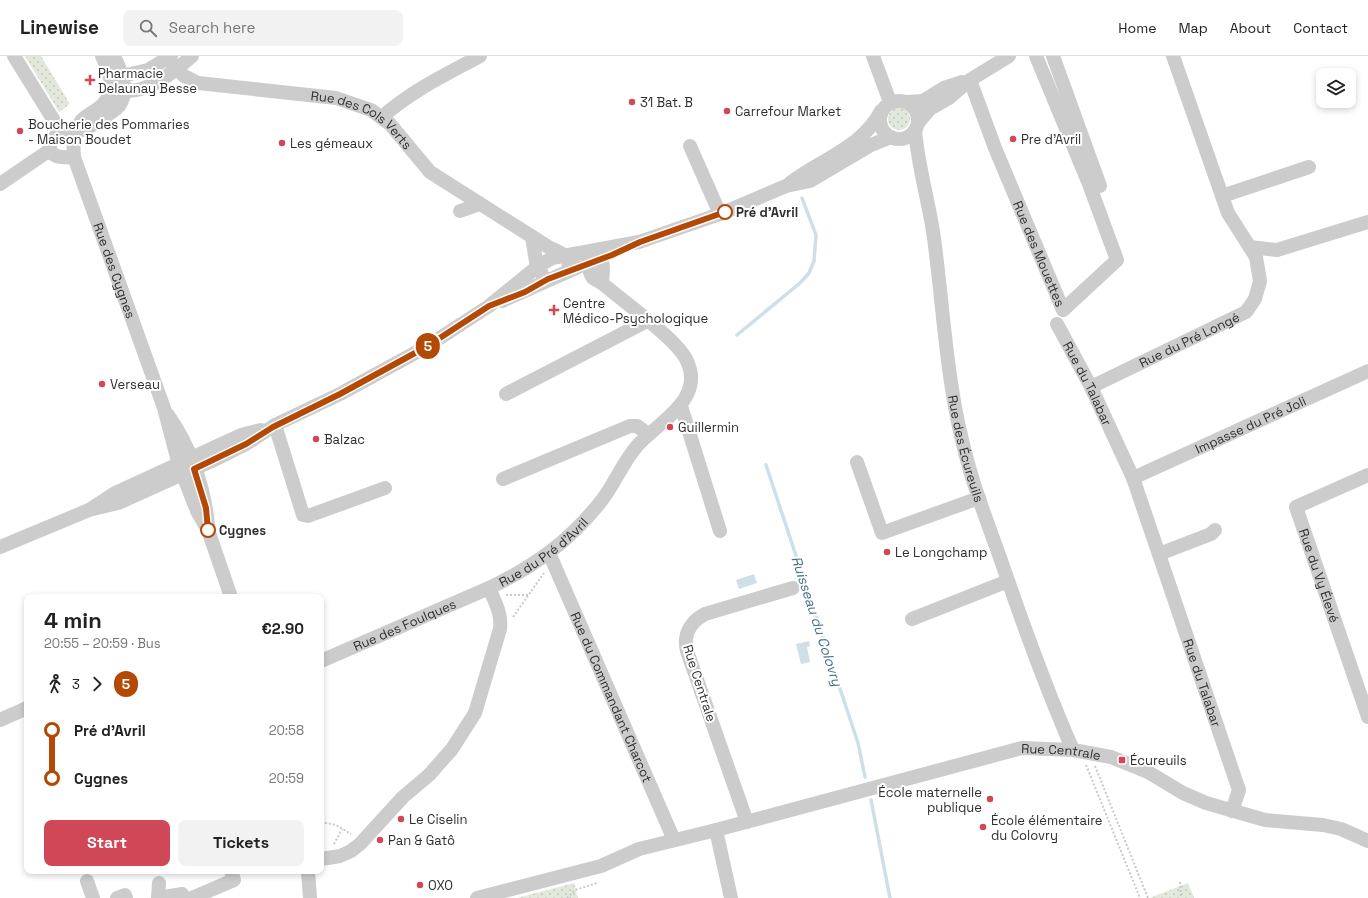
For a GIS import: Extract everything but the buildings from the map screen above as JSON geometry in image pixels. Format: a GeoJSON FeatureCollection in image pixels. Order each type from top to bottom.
{"type":"FeatureCollection","features":[{"type":"Feature","properties":{"kind":"street"},"geometry":{"type":"LineString","coordinates":[[14,56],[61,132]]}},
{"type":"Feature","properties":{"kind":"street"},"geometry":{"type":"LineString","coordinates":[[74,157],[60,158],[54,156],[50,150],[50,141],[61,132],[76,132],[101,119],[119,106],[124,92],[102,56]]}},
{"type":"Feature","properties":{"kind":"street"},"geometry":{"type":"LineString","coordinates":[[76,132],[81,121],[107,102],[117,80],[114,56]]}},
{"type":"Feature","properties":{"kind":"street"},"geometry":{"type":"LineString","coordinates":[[124,92],[133,91],[156,83],[177,69],[192,56]]}},
{"type":"Feature","properties":{"kind":"street"},"geometry":{"type":"LineString","coordinates":[[382,117],[401,100],[421,87],[480,56]]}},
{"type":"Feature","properties":{"kind":"street"},"geometry":{"type":"LineString","coordinates":[[873,56],[886,107],[879,118],[881,128],[892,138]]}},
{"type":"Feature","properties":{"kind":"street"},"geometry":{"type":"LineString","coordinates":[[489,306],[525,292],[548,279],[569,271],[594,258],[720,214],[786,186],[810,181],[871,145],[892,138],[906,138],[917,127],[930,109],[948,98],[970,80],[1009,56]]}},
{"type":"Feature","properties":{"kind":"street","name":"Rue des Mouettes"},"geometry":{"type":"LineString","coordinates":[[970,80],[996,148],[1063,310],[1118,260],[1089,184],[1036,56]]}},
{"type":"Feature","properties":{"kind":"street"},"geometry":{"type":"LineString","coordinates":[[1053,56],[1121,245]]}},
{"type":"Feature","properties":{"kind":"street","name":"Rue du Pré Longé"},"geometry":{"type":"LineString","coordinates":[[1091,387],[1246,312],[1255,299],[1260,281],[1256,257],[1228,213],[1173,56]]}},
{"type":"Feature","properties":{"kind":"street"},"geometry":{"type":"LineString","coordinates":[[117,80],[148,70],[169,57]]}},
{"type":"Feature","properties":{"kind":"street","name":"Rue des Cols Verts"},"geometry":{"type":"LineString","coordinates":[[169,57],[177,69],[188,79],[198,83],[336,98],[366,108],[382,117],[400,135],[430,172],[532,237],[550,248],[564,254]]}},
{"type":"Feature","properties":{"kind":"street"},"geometry":{"type":"LineString","coordinates":[[786,186],[802,174],[861,138],[874,124],[886,107],[897,100],[906,102],[923,101],[944,88],[970,80]]}},
{"type":"Feature","properties":{"kind":"street"},"geometry":{"type":"LineString","coordinates":[[906,102],[915,109],[917,127]]}},
{"type":"Feature","properties":{"kind":"street","name":"Rue des Écureuils"},"geometry":{"type":"LineString","coordinates":[[917,127],[917,150],[934,237],[944,323],[960,431],[979,498],[1008,581],[1057,715],[1077,751]]}},
{"type":"Feature","properties":{"kind":"street","name":"Rue des Cygnes"},"geometry":{"type":"LineString","coordinates":[[76,132],[73,146],[74,157],[164,408],[187,467],[206,508],[208,530],[231,594]]}},
{"type":"Feature","properties":{"kind":"street","name":"Rue des Écureuils"},"geometry":{"type":"LineString","coordinates":[[892,138],[909,153],[921,171]]}},
{"type":"Feature","properties":{"kind":"street"},"geometry":{"type":"LineString","coordinates":[[690,146],[720,214]]}},
{"type":"Feature","properties":{"kind":"street"},"geometry":{"type":"LineString","coordinates":[[0,184],[50,150]]}},
{"type":"Feature","properties":{"kind":"street"},"geometry":{"type":"LineString","coordinates":[[1222,196],[1309,167]]}},
{"type":"Feature","properties":{"kind":"street"},"geometry":{"type":"LineString","coordinates":[[460,211],[480,204]]}},
{"type":"Feature","properties":{"kind":"street"},"geometry":{"type":"LineString","coordinates":[[1250,247],[1277,250],[1368,222]]}},
{"type":"Feature","properties":{"kind":"street"},"geometry":{"type":"LineString","coordinates":[[532,237],[536,267],[548,279]]}},
{"type":"Feature","properties":{"kind":"street"},"geometry":{"type":"LineString","coordinates":[[0,547],[89,510],[115,493],[187,467],[241,435],[274,426],[340,394],[426,347],[489,306],[536,267],[552,258],[564,254],[594,258]]}},
{"type":"Feature","properties":{"kind":"street"},"geometry":{"type":"LineString","coordinates":[[564,254],[567,258],[569,271]]}},
{"type":"Feature","properties":{"kind":"street","name":"Rue du Pré d'Avril"},"geometry":{"type":"LineString","coordinates":[[324,859],[340,856],[351,851],[403,797],[434,770],[452,749],[475,713],[500,629],[502,620],[491,594],[517,574],[551,558],[603,499],[633,452],[648,434],[681,406],[690,387],[690,370],[678,347],[602,283],[603,265],[594,258]]}},
{"type":"Feature","properties":{"kind":"street"},"geometry":{"type":"LineString","coordinates":[[506,394],[647,321]]}},
{"type":"Feature","properties":{"kind":"street","name":"Rue du Talabar"},"geometry":{"type":"LineString","coordinates":[[1057,324],[1091,387],[1133,478],[1239,790],[1232,811]]}},
{"type":"Feature","properties":{"kind":"street","name":"Impasse du Pré Joli"},"geometry":{"type":"LineString","coordinates":[[1133,478],[1368,371]]}},
{"type":"Feature","properties":{"kind":"street"},"geometry":{"type":"LineString","coordinates":[[681,406],[720,531]]}},
{"type":"Feature","properties":{"kind":"street"},"geometry":{"type":"LineString","coordinates":[[274,426],[303,515],[308,516],[385,488]]}},
{"type":"Feature","properties":{"kind":"street"},"geometry":{"type":"LineString","coordinates":[[503,479],[630,426],[637,426],[648,434]]}},
{"type":"Feature","properties":{"kind":"street"},"geometry":{"type":"LineString","coordinates":[[857,462],[882,533],[979,498]]}},
{"type":"Feature","properties":{"kind":"street","name":"Rue du Vy Élevé"},"geometry":{"type":"LineString","coordinates":[[1368,475],[1296,507],[1368,717]]}},
{"type":"Feature","properties":{"kind":"street"},"geometry":{"type":"LineString","coordinates":[[1159,554],[1211,534],[1215,530]]}},
{"type":"Feature","properties":{"kind":"street","name":"Rue du Commandant Charcot"},"geometry":{"type":"LineString","coordinates":[[551,558],[674,840]]}},
{"type":"Feature","properties":{"kind":"street"},"geometry":{"type":"LineString","coordinates":[[912,619],[1008,581]]}},
{"type":"Feature","properties":{"kind":"street","name":"Rue Centrale"},"geometry":{"type":"LineString","coordinates":[[747,822],[687,651],[687,631],[694,621],[705,614],[793,588]]}},
{"type":"Feature","properties":{"kind":"street","name":"Rue des Foulques"},"geometry":{"type":"LineString","coordinates":[[324,660],[491,594]]}},
{"type":"Feature","properties":{"kind":"street"},"geometry":{"type":"LineString","coordinates":[[0,720],[24,709]]}},
{"type":"Feature","properties":{"kind":"street","name":"Rue Centrale"},"geometry":{"type":"LineString","coordinates":[[477,898],[588,870],[601,866],[639,849],[747,822],[1022,748],[1077,751],[1122,760],[1148,772],[1183,793],[1232,811],[1265,820],[1323,825],[1341,829],[1368,841]]}},
{"type":"Feature","properties":{"kind":"street"},"geometry":{"type":"LineString","coordinates":[[716,830],[731,898]]}},
{"type":"Feature","properties":{"kind":"street"},"geometry":{"type":"LineString","coordinates":[[192,898],[234,880],[232,874]]}},
{"type":"Feature","properties":{"kind":"street"},"geometry":{"type":"LineString","coordinates":[[308,874],[310,898]]}},
{"type":"Feature","properties":{"kind":"street"},"geometry":{"type":"LineString","coordinates":[[87,880],[93,898]]}},
{"type":"Feature","properties":{"kind":"street"},"geometry":{"type":"LineString","coordinates":[[159,883],[158,898],[182,894],[184,898]]}},
{"type":"Feature","properties":{"kind":"street"},"geometry":{"type":"LineString","coordinates":[[117,898],[125,895],[126,898]]}},
{"type":"Feature","properties":{"kind":"path"},"geometry":{"type":"LineString","coordinates":[[511,620],[546,570],[551,558]]}},
{"type":"Feature","properties":{"kind":"path"},"geometry":{"type":"LineString","coordinates":[[491,594],[529,595]]}},
{"type":"Feature","properties":{"kind":"path"},"geometry":{"type":"LineString","coordinates":[[1077,751],[1140,898]]}},
{"type":"Feature","properties":{"kind":"path"},"geometry":{"type":"LineString","coordinates":[[1077,751],[1095,770],[1148,898]]}},
{"type":"Feature","properties":{"kind":"path"},"geometry":{"type":"LineString","coordinates":[[324,823],[336,825],[361,842]]}},
{"type":"Feature","properties":{"kind":"path"},"geometry":{"type":"LineString","coordinates":[[1180,882],[1181,898]]}},
{"type":"Feature","properties":{"kind":"path"},"geometry":{"type":"LineString","coordinates":[[567,898],[575,890],[597,883]]}},
{"type":"Feature","properties":{"kind":"shaded area"},"geometry":{"type":"Polygon","coordinates":[[[25,56],[41,56],[70,104],[59,112],[25,56]]]}},
{"type":"Feature","properties":{"kind":"shaded area"},"geometry":{"type":"Polygon","coordinates":[[[899,108],[907,111],[910,119],[907,127],[899,130],[891,127],[888,119],[891,111],[899,108]]]}},
{"type":"Feature","properties":{"kind":"shaded area"},"geometry":{"type":"Polygon","coordinates":[[[754,574],[757,583],[739,589],[736,580],[754,574]]]}},
{"type":"Feature","properties":{"kind":"shaded area"},"geometry":{"type":"Polygon","coordinates":[[[809,641],[810,646],[807,647],[810,662],[801,664],[796,644],[809,641]]]}},
{"type":"Feature","properties":{"kind":"shaded area"},"geometry":{"type":"Polygon","coordinates":[[[574,883],[578,898],[517,898],[574,883]]]}},
{"type":"Feature","properties":{"kind":"shaded area"},"geometry":{"type":"Polygon","coordinates":[[[1188,883],[1194,898],[1150,898],[1152,897],[1188,883]]]}},
{"type":"Feature","properties":{"kind":"waterway"},"geometry":{"type":"LineString","coordinates":[[737,335],[800,283],[809,273],[814,261],[816,235],[802,198]]}},
{"type":"Feature","properties":{"kind":"waterway","name":"Ruisseau du Colovry"},"geometry":{"type":"LineString","coordinates":[[766,465],[858,743],[865,777]]}},
{"type":"Feature","properties":{"kind":"waterway","name":"Ruisseau du Colovry"},"geometry":{"type":"LineString","coordinates":[[871,800],[890,898]]}},
{"type":"Feature","properties":{"kind":"bus line","name":"5"},"geometry":{"type":"LineString","coordinates":[[208,530],[206,508],[194,469],[246,444],[273,427],[340,394],[426,347],[489,306],[525,292],[548,279],[612,255],[640,242],[725,212]]}},
{"type":"Feature","properties":{"kind":"place","name":"Pharmacie Delaunay Besse"},"geometry":{"type":"Point","coordinates":[90,80]}},
{"type":"Feature","properties":{"kind":"place","name":"31 Bat. B"},"geometry":{"type":"Point","coordinates":[632,102]}},
{"type":"Feature","properties":{"kind":"place","name":"Carrefour Market"},"geometry":{"type":"Point","coordinates":[727,111]}},
{"type":"Feature","properties":{"kind":"place","name":"Boucherie des Pommaries - Maison Boudet"},"geometry":{"type":"Point","coordinates":[20,131]}},
{"type":"Feature","properties":{"kind":"place","name":"Pre d'Avril"},"geometry":{"type":"Point","coordinates":[1013,139]}},
{"type":"Feature","properties":{"kind":"place","name":"Les gémeaux"},"geometry":{"type":"Point","coordinates":[282,143]}},
{"type":"Feature","properties":{"kind":"place","name":"Pré d'Avril"},"geometry":{"type":"Point","coordinates":[725,212]}},
{"type":"Feature","properties":{"kind":"place","name":"Centre Médico-Psychologique"},"geometry":{"type":"Point","coordinates":[554,310]}},
{"type":"Feature","properties":{"kind":"place","name":"Verseau"},"geometry":{"type":"Point","coordinates":[102,384]}},
{"type":"Feature","properties":{"kind":"place","name":"Guillermin"},"geometry":{"type":"Point","coordinates":[670,427]}},
{"type":"Feature","properties":{"kind":"place","name":"Balzac"},"geometry":{"type":"Point","coordinates":[316,439]}},
{"type":"Feature","properties":{"kind":"place","name":"Cygnes"},"geometry":{"type":"Point","coordinates":[208,530]}},
{"type":"Feature","properties":{"kind":"place","name":"Le Longchamp"},"geometry":{"type":"Point","coordinates":[887,552]}},
{"type":"Feature","properties":{"kind":"place","name":"Écureuils"},"geometry":{"type":"Point","coordinates":[1122,760]}},
{"type":"Feature","properties":{"kind":"place","name":"École maternelle publique"},"geometry":{"type":"Point","coordinates":[990,799]}},
{"type":"Feature","properties":{"kind":"place","name":"Le Ciselin"},"geometry":{"type":"Point","coordinates":[401,819]}},
{"type":"Feature","properties":{"kind":"place","name":"École élémentaire du Colovry"},"geometry":{"type":"Point","coordinates":[983,827]}},
{"type":"Feature","properties":{"kind":"place","name":"Pan & Gatô"},"geometry":{"type":"Point","coordinates":[380,840]}},
{"type":"Feature","properties":{"kind":"place","name":"OXO"},"geometry":{"type":"Point","coordinates":[420,885]}}]}
